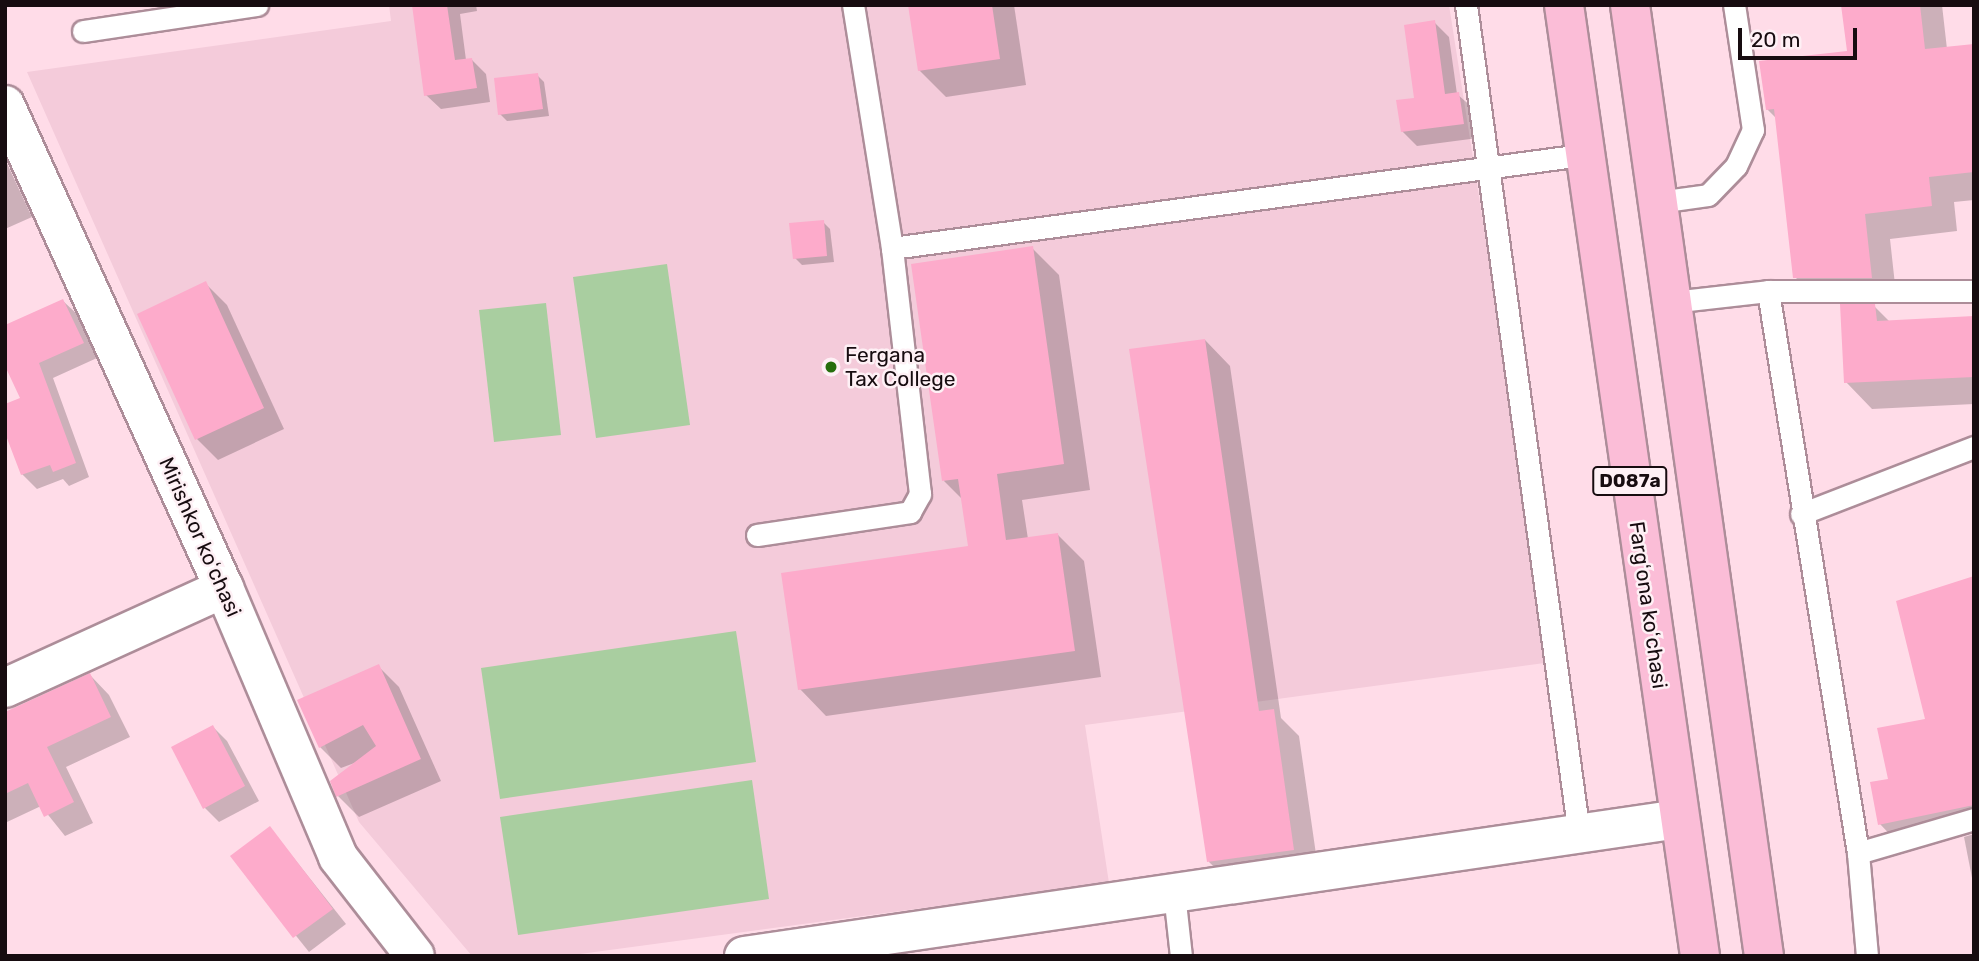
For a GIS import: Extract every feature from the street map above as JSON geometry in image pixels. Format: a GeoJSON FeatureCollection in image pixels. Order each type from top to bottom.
{"type":"FeatureCollection","features":[{"type":"Feature","properties":{"kind":"main road","name":"Fargʻona koʻchasi"},"geometry":{"type":"LineString","coordinates":[[1563,5],[1582,155],[1700,956]]}},
{"type":"Feature","properties":{"kind":"main road","name":"D087a"},"geometry":{"type":"LineString","coordinates":[[1630,5],[1764,956]]}},
{"type":"Feature","properties":{"kind":"street","name":"Mirishkor koʻchasi"},"geometry":{"type":"LineString","coordinates":[[5,105],[224,588],[338,858],[415,956]]}},
{"type":"Feature","properties":{"kind":"street"},"geometry":{"type":"LineString","coordinates":[[5,688],[224,588]]}},
{"type":"Feature","properties":{"kind":"street"},"geometry":{"type":"LineString","coordinates":[[744,956],[1679,819]]}},
{"type":"Feature","properties":{"kind":"lane"},"geometry":{"type":"LineString","coordinates":[[83,31],[257,5]]}},
{"type":"Feature","properties":{"kind":"lane"},"geometry":{"type":"LineString","coordinates":[[757,535],[911,512],[920,494],[892,248],[853,5]]}},
{"type":"Feature","properties":{"kind":"lane"},"geometry":{"type":"LineString","coordinates":[[1466,5],[1579,834]]}},
{"type":"Feature","properties":{"kind":"lane"},"geometry":{"type":"LineString","coordinates":[[1658,202],[1709,195],[1737,166],[1753,130],[1734,5]]}},
{"type":"Feature","properties":{"kind":"lane"},"geometry":{"type":"LineString","coordinates":[[892,248],[1582,155]]}},
{"type":"Feature","properties":{"kind":"lane"},"geometry":{"type":"LineString","coordinates":[[1768,291],[1801,513],[1858,853],[1867,956]]}},
{"type":"Feature","properties":{"kind":"lane"},"geometry":{"type":"LineString","coordinates":[[1672,302],[1768,291],[1974,291]]}},
{"type":"Feature","properties":{"kind":"lane"},"geometry":{"type":"LineString","coordinates":[[1801,513],[1974,447]]}},
{"type":"Feature","properties":{"kind":"lane"},"geometry":{"type":"LineString","coordinates":[[1858,853],[1974,819]]}},
{"type":"Feature","properties":{"kind":"lane"},"geometry":{"type":"LineString","coordinates":[[1174,893],[1181,956]]}},
{"type":"Feature","properties":{"kind":"shaded area","name":"Fergana Tax College"},"geometry":{"type":"Polygon","coordinates":[[[389,5],[1449,5],[1552,662],[1085,725],[1109,883],[565,956],[472,956],[359,822],[27,72],[391,21],[389,5]]]}},
{"type":"Feature","properties":{"kind":"green space"},"geometry":{"type":"Polygon","coordinates":[[[667,264],[690,425],[596,438],[573,277],[667,264]]]}},
{"type":"Feature","properties":{"kind":"green space"},"geometry":{"type":"Polygon","coordinates":[[[546,303],[561,435],[494,442],[479,310],[546,303]]]}},
{"type":"Feature","properties":{"kind":"green space"},"geometry":{"type":"Polygon","coordinates":[[[736,631],[756,762],[500,799],[481,668],[736,631]]]}},
{"type":"Feature","properties":{"kind":"green space"},"geometry":{"type":"Polygon","coordinates":[[[752,780],[769,899],[518,935],[500,817],[752,780]]]}},
{"type":"Feature","properties":{"kind":"building"},"geometry":{"type":"Polygon","coordinates":[[[412,5],[447,5],[455,60],[472,58],[477,88],[424,96],[412,5]]]}},
{"type":"Feature","properties":{"kind":"building"},"geometry":{"type":"Polygon","coordinates":[[[908,5],[992,5],[1000,59],[918,71],[908,5]]]}},
{"type":"Feature","properties":{"kind":"building"},"geometry":{"type":"Polygon","coordinates":[[[1841,5],[1920,5],[1925,49],[1974,44],[1974,172],[1929,177],[1932,206],[1865,214],[1872,278],[1793,278],[1774,109],[1766,110],[1759,61],[1847,51],[1841,5]]]}},
{"type":"Feature","properties":{"kind":"building"},"geometry":{"type":"Polygon","coordinates":[[[1435,20],[1445,94],[1459,92],[1464,124],[1401,132],[1396,100],[1414,98],[1404,25],[1435,20]]]}},
{"type":"Feature","properties":{"kind":"building"},"geometry":{"type":"Polygon","coordinates":[[[538,73],[543,109],[498,115],[494,78],[538,73]]]}},
{"type":"Feature","properties":{"kind":"building"},"geometry":{"type":"Polygon","coordinates":[[[824,220],[827,256],[793,259],[789,223],[824,220]]]}},
{"type":"Feature","properties":{"kind":"building"},"geometry":{"type":"Polygon","coordinates":[[[1033,246],[1064,464],[997,474],[1006,540],[1058,533],[1075,651],[798,690],[781,573],[968,546],[958,479],[942,481],[911,264],[1033,246]]]}},
{"type":"Feature","properties":{"kind":"building"},"geometry":{"type":"Polygon","coordinates":[[[206,281],[264,408],[195,440],[137,314],[206,281]]]}},
{"type":"Feature","properties":{"kind":"building"},"geometry":{"type":"Polygon","coordinates":[[[63,299],[84,343],[39,363],[76,463],[53,472],[50,465],[21,475],[5,433],[5,404],[20,398],[5,366],[5,325],[63,299]]]}},
{"type":"Feature","properties":{"kind":"building"},"geometry":{"type":"Polygon","coordinates":[[[1840,304],[1875,304],[1877,321],[1974,316],[1974,377],[1844,383],[1840,304]]]}},
{"type":"Feature","properties":{"kind":"building"},"geometry":{"type":"Polygon","coordinates":[[[1205,339],[1259,711],[1274,709],[1294,850],[1207,862],[1129,349],[1205,339]]]}},
{"type":"Feature","properties":{"kind":"building"},"geometry":{"type":"Polygon","coordinates":[[[1974,576],[1974,805],[1878,825],[1870,782],[1888,779],[1877,728],[1925,719],[1896,601],[1974,576]]]}},
{"type":"Feature","properties":{"kind":"building"},"geometry":{"type":"Polygon","coordinates":[[[379,664],[421,759],[336,797],[330,781],[376,746],[363,725],[319,748],[297,700],[379,664]]]}},
{"type":"Feature","properties":{"kind":"building"},"geometry":{"type":"Polygon","coordinates":[[[90,673],[111,717],[47,747],[74,802],[44,817],[28,783],[5,794],[5,712],[90,673]]]}},
{"type":"Feature","properties":{"kind":"building"},"geometry":{"type":"Polygon","coordinates":[[[213,725],[245,786],[203,809],[171,747],[213,725]]]}},
{"type":"Feature","properties":{"kind":"building"},"geometry":{"type":"Polygon","coordinates":[[[270,826],[333,909],[293,938],[230,856],[270,826]]]}},
{"type":"Feature","properties":{"kind":"place","name":"Fergana Tax College"},"geometry":{"type":"Point","coordinates":[831,367]}}]}
